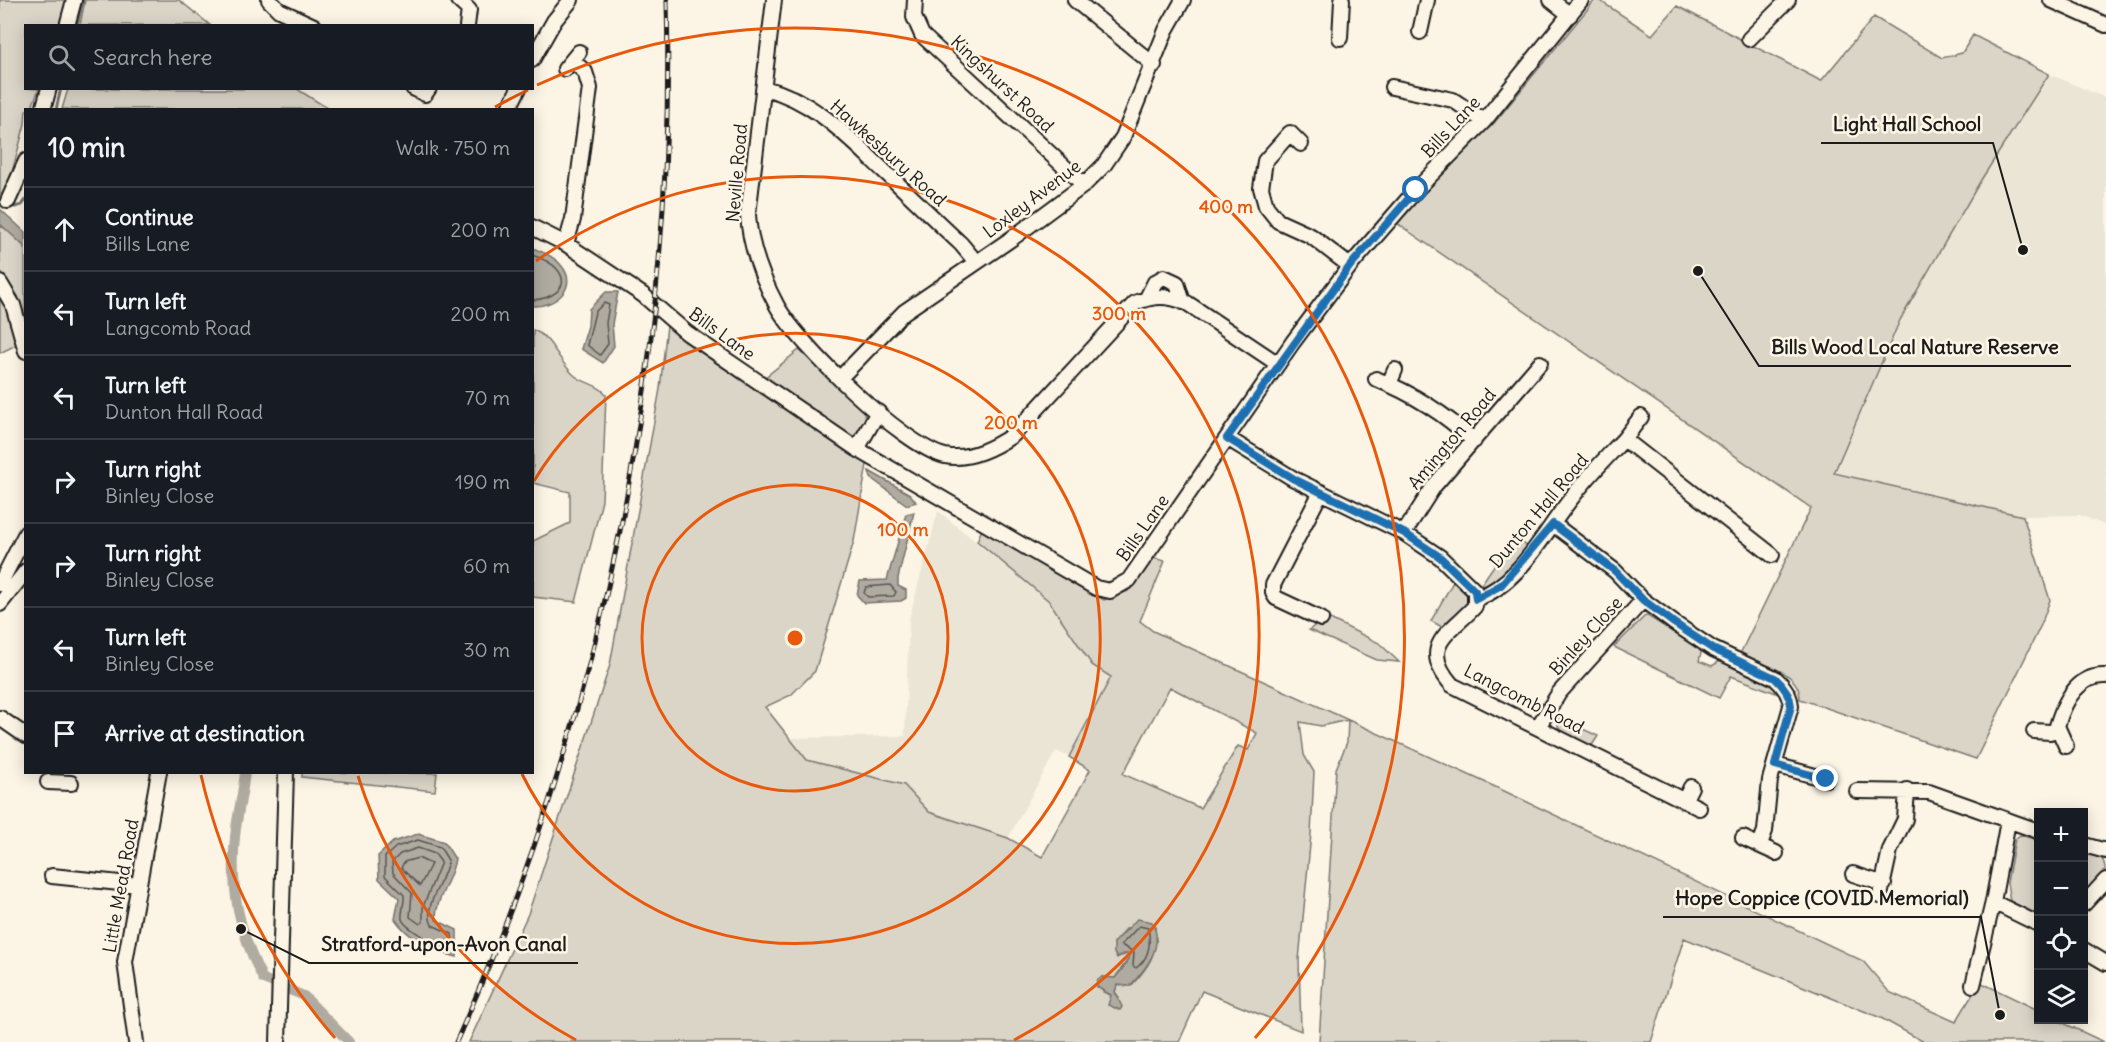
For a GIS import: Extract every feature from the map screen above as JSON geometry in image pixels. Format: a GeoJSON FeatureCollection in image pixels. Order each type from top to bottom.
{"type":"FeatureCollection","features":[{"type":"Feature","properties":{"kind":"street"},"geometry":{"type":"LineString","coordinates":[[68,24],[74,0]]}},
{"type":"Feature","properties":{"kind":"street"},"geometry":{"type":"LineString","coordinates":[[269,0],[279,10],[310,24]]}},
{"type":"Feature","properties":{"kind":"street"},"geometry":{"type":"LineString","coordinates":[[458,0],[469,10],[467,24]]}},
{"type":"Feature","properties":{"kind":"street"},"geometry":{"type":"LineString","coordinates":[[534,56],[554,21],[571,0]]}},
{"type":"Feature","properties":{"kind":"street","name":"Neville Road"},"geometry":{"type":"LineString","coordinates":[[774,0],[748,215],[751,245],[777,305],[794,330],[840,378],[878,412],[922,446],[946,456],[979,452],[997,446],[1013,435],[1135,303],[1147,298],[1170,296],[1183,302],[1278,364]]}},
{"type":"Feature","properties":{"kind":"street","name":"Kingshurst Road"},"geometry":{"type":"LineString","coordinates":[[915,0],[914,17],[922,35],[1084,185]]}},
{"type":"Feature","properties":{"kind":"street"},"geometry":{"type":"LineString","coordinates":[[1075,0],[1154,65]]}},
{"type":"Feature","properties":{"kind":"street","name":"Loxley Avenue"},"geometry":{"type":"LineString","coordinates":[[840,378],[904,312],[1084,185],[1104,165],[1123,137],[1154,65],[1166,30],[1183,0]]}},
{"type":"Feature","properties":{"kind":"street"},"geometry":{"type":"LineString","coordinates":[[1551,0],[1570,15]]}},
{"type":"Feature","properties":{"kind":"street","name":"Bills Lane"},"geometry":{"type":"LineString","coordinates":[[534,228],[566,244],[643,295],[687,333],[857,449],[1096,588],[1110,591],[1129,580],[1278,364],[1350,266],[1416,190],[1484,121],[1581,0]]}},
{"type":"Feature","properties":{"kind":"street"},"geometry":{"type":"LineString","coordinates":[[1749,39],[1788,0]]}},
{"type":"Feature","properties":{"kind":"street"},"geometry":{"type":"LineString","coordinates":[[2051,0],[2106,25]]}},
{"type":"Feature","properties":{"kind":"street"},"geometry":{"type":"LineString","coordinates":[[1340,38],[1341,5],[1356,13]]}},
{"type":"Feature","properties":{"kind":"street"},"geometry":{"type":"LineString","coordinates":[[1409,10],[1426,7],[1420,32]]}},
{"type":"Feature","properties":{"kind":"street"},"geometry":{"type":"LineString","coordinates":[[566,244],[573,219],[590,88],[585,72],[572,60]]}},
{"type":"Feature","properties":{"kind":"street"},"geometry":{"type":"LineString","coordinates":[[1392,87],[1454,100],[1484,121]]}},
{"type":"Feature","properties":{"kind":"street","name":"Hawkesbury Road"},"geometry":{"type":"LineString","coordinates":[[764,88],[784,93],[812,108],[845,133],[961,244],[976,262]]}},
{"type":"Feature","properties":{"kind":"street"},"geometry":{"type":"LineString","coordinates":[[44,108],[48,90]]}},
{"type":"Feature","properties":{"kind":"street"},"geometry":{"type":"LineString","coordinates":[[509,108],[518,90]]}},
{"type":"Feature","properties":{"kind":"street"},"geometry":{"type":"LineString","coordinates":[[1301,144],[1290,133],[1265,161],[1261,188],[1266,206],[1278,221],[1311,237],[1350,266]]}},
{"type":"Feature","properties":{"kind":"street"},"geometry":{"type":"LineString","coordinates":[[8,201],[24,165]]}},
{"type":"Feature","properties":{"kind":"street"},"geometry":{"type":"LineString","coordinates":[[0,283],[13,305],[24,344]]}},
{"type":"Feature","properties":{"kind":"street","name":"Amington Road"},"geometry":{"type":"LineString","coordinates":[[1404,533],[1434,486],[1536,367],[1521,363]]}},
{"type":"Feature","properties":{"kind":"street"},"geometry":{"type":"LineString","coordinates":[[1395,370],[1382,382],[1457,425],[1474,441]]}},
{"type":"Feature","properties":{"kind":"street"},"geometry":{"type":"LineString","coordinates":[[857,449],[878,412]]}},
{"type":"Feature","properties":{"kind":"street","name":"Dunton Hall Road"},"geometry":{"type":"LineString","coordinates":[[1476,599],[1501,585],[1553,524],[1573,495],[1641,417]]}},
{"type":"Feature","properties":{"kind":"street"},"geometry":{"type":"LineString","coordinates":[[1227,438],[1294,479],[1404,533],[1440,557],[1475,591],[1476,599]]}},
{"type":"Feature","properties":{"kind":"street"},"geometry":{"type":"LineString","coordinates":[[1624,439],[1772,555]]}},
{"type":"Feature","properties":{"kind":"street"},"geometry":{"type":"LineString","coordinates":[[1312,620],[1276,598],[1273,585],[1321,492]]}},
{"type":"Feature","properties":{"kind":"street","name":"Binley Close"},"geometry":{"type":"LineString","coordinates":[[1553,524],[1615,571],[1643,600],[1709,655],[1775,678],[1791,698],[1791,706],[1775,765],[1765,831],[1760,844]]}},
{"type":"Feature","properties":{"kind":"street"},"geometry":{"type":"LineString","coordinates":[[1761,545],[1771,534]]}},
{"type":"Feature","properties":{"kind":"street"},"geometry":{"type":"LineString","coordinates":[[0,584],[24,537]]}},
{"type":"Feature","properties":{"kind":"street"},"geometry":{"type":"LineString","coordinates":[[0,604],[24,574]]}},
{"type":"Feature","properties":{"kind":"street","name":"Langcomb Road"},"geometry":{"type":"LineString","coordinates":[[1476,599],[1475,606],[1442,638],[1438,650],[1442,672],[1452,685],[1699,808]]}},
{"type":"Feature","properties":{"kind":"street","name":"Binley Close"},"geometry":{"type":"LineString","coordinates":[[1538,727],[1567,683],[1643,600]]}},
{"type":"Feature","properties":{"kind":"street"},"geometry":{"type":"LineString","coordinates":[[2066,746],[2058,729],[2063,705],[2070,694],[2096,675],[2106,676]]}},
{"type":"Feature","properties":{"kind":"street"},"geometry":{"type":"LineString","coordinates":[[0,718],[24,735]]}},
{"type":"Feature","properties":{"kind":"street"},"geometry":{"type":"LineString","coordinates":[[2034,731],[2050,732],[2058,729]]}},
{"type":"Feature","properties":{"kind":"street"},"geometry":{"type":"LineString","coordinates":[[1775,765],[1826,779]]}},
{"type":"Feature","properties":{"kind":"street","name":"Little Mead Road"},"geometry":{"type":"LineString","coordinates":[[136,1042],[125,962],[159,774]]}},
{"type":"Feature","properties":{"kind":"street"},"geometry":{"type":"LineString","coordinates":[[278,1042],[286,774]]}},
{"type":"Feature","properties":{"kind":"street"},"geometry":{"type":"LineString","coordinates":[[1684,801],[1691,787]]}},
{"type":"Feature","properties":{"kind":"street"},"geometry":{"type":"LineString","coordinates":[[1853,874],[1882,890],[1890,850],[1905,819],[1907,790]]}},
{"type":"Feature","properties":{"kind":"street"},"geometry":{"type":"LineString","coordinates":[[1857,791],[1929,792],[2034,830]]}},
{"type":"Feature","properties":{"kind":"street"},"geometry":{"type":"LineString","coordinates":[[1973,985],[1993,902],[2008,821]]}},
{"type":"Feature","properties":{"kind":"street"},"geometry":{"type":"LineString","coordinates":[[1743,838],[1776,853]]}},
{"type":"Feature","properties":{"kind":"street"},"geometry":{"type":"LineString","coordinates":[[2088,846],[2106,851]]}},
{"type":"Feature","properties":{"kind":"street"},"geometry":{"type":"LineString","coordinates":[[52,876],[139,885]]}},
{"type":"Feature","properties":{"kind":"street"},"geometry":{"type":"LineString","coordinates":[[2088,900],[2106,880]]}},
{"type":"Feature","properties":{"kind":"street"},"geometry":{"type":"LineString","coordinates":[[1993,902],[2034,922]]}},
{"type":"Feature","properties":{"kind":"street"},"geometry":{"type":"LineString","coordinates":[[2088,952],[2106,963]]}},
{"type":"Feature","properties":{"kind":"shaded area"},"geometry":{"type":"Polygon","coordinates":[[[0,0],[67,0],[60,24],[24,24],[24,90],[39,90],[31,108],[24,108],[24,128],[5,198],[0,196],[0,0]]]}},
{"type":"Feature","properties":{"kind":"shaded area"},"geometry":{"type":"Polygon","coordinates":[[[85,0],[179,0],[209,24],[80,24],[85,0]]]}},
{"type":"Feature","properties":{"kind":"shaded area"},"geometry":{"type":"Polygon","coordinates":[[[1595,0],[1599,0],[1652,35],[1677,6],[1821,81],[1874,17],[1942,58],[1962,53],[1973,35],[2049,74],[1981,180],[1900,320],[1834,473],[2023,516],[2050,600],[2041,625],[1976,759],[1800,699],[1794,681],[1787,675],[1739,656],[1811,508],[1395,222],[1495,122],[1595,0]]]}},
{"type":"Feature","properties":{"kind":"shaded area"},"geometry":{"type":"Polygon","coordinates":[[[2049,74],[2106,98],[2106,526],[2080,515],[2023,516],[1833,473],[1900,320],[1981,180],[2049,74]]]}},
{"type":"Feature","properties":{"kind":"shaded area"},"geometry":{"type":"Polygon","coordinates":[[[68,90],[299,90],[327,108],[62,108],[68,90]]]}},
{"type":"Feature","properties":{"kind":"shaded area"},"geometry":{"type":"Polygon","coordinates":[[[0,226],[7,229],[24,246],[24,326],[18,296],[0,270],[0,226]]]}},
{"type":"Feature","properties":{"kind":"shaded area"},"geometry":{"type":"Polygon","coordinates":[[[0,296],[10,315],[16,345],[0,353],[0,296]]]}},
{"type":"Feature","properties":{"kind":"shaded area"},"geometry":{"type":"Polygon","coordinates":[[[667,325],[867,464],[854,541],[815,671],[791,695],[765,707],[807,760],[904,785],[929,812],[1008,838],[1042,857],[1090,770],[1069,757],[1111,677],[1092,665],[1049,601],[977,541],[982,529],[1104,600],[1128,591],[1153,558],[1165,561],[1140,621],[1153,631],[1502,790],[1863,961],[1889,992],[1956,1022],[1980,982],[2034,1008],[2034,1024],[2066,1024],[2104,1042],[1924,1042],[1881,1018],[1684,938],[1651,1042],[1319,1042],[1336,769],[1347,742],[1348,720],[1321,726],[1300,722],[1304,755],[1314,772],[1311,834],[1299,960],[1301,1031],[1202,991],[1179,1042],[469,1042],[528,914],[610,665],[660,389],[667,325]],[[1170,687],[1123,774],[1200,808],[1238,746],[1248,750],[1257,733],[1170,687]],[[1155,927],[1127,928],[1114,942],[1117,957],[1129,954],[1130,956],[1115,978],[1102,977],[1103,992],[1111,995],[1111,999],[1119,997],[1115,992],[1117,985],[1131,986],[1148,965],[1154,945],[1155,927]]]}},
{"type":"Feature","properties":{"kind":"shaded area"},"geometry":{"type":"Polygon","coordinates":[[[534,330],[545,338],[574,375],[606,394],[602,501],[576,602],[534,597],[534,541],[570,523],[570,492],[534,483],[534,330]]]}},
{"type":"Feature","properties":{"kind":"shaded area"},"geometry":{"type":"Polygon","coordinates":[[[799,350],[863,409],[866,419],[858,434],[852,436],[763,379],[799,350]]]}},
{"type":"Feature","properties":{"kind":"shaded area"},"geometry":{"type":"Polygon","coordinates":[[[938,511],[1049,601],[1092,665],[1111,677],[1069,757],[1056,751],[1008,838],[929,812],[904,785],[807,760],[790,738],[905,736],[909,619],[938,511]]]}},
{"type":"Feature","properties":{"kind":"shaded area"},"geometry":{"type":"Polygon","coordinates":[[[1518,539],[1528,547],[1518,560],[1495,582],[1480,586],[1508,545],[1518,539]]]}},
{"type":"Feature","properties":{"kind":"shaded area"},"geometry":{"type":"Polygon","coordinates":[[[1453,582],[1468,596],[1468,604],[1442,627],[1431,621],[1453,582]]]}},
{"type":"Feature","properties":{"kind":"shaded area"},"geometry":{"type":"Polygon","coordinates":[[[1646,615],[1699,648],[1701,653],[1699,661],[1712,666],[1720,661],[1747,669],[1784,696],[1731,676],[1719,698],[1614,647],[1646,615]]]}},
{"type":"Feature","properties":{"kind":"shaded area"},"geometry":{"type":"Polygon","coordinates":[[[1326,617],[1379,643],[1399,662],[1377,660],[1309,630],[1326,617]]]}},
{"type":"Feature","properties":{"kind":"shaded area"},"geometry":{"type":"Polygon","coordinates":[[[1557,717],[1598,736],[1591,747],[1559,732],[1557,717]]]}},
{"type":"Feature","properties":{"kind":"shaded area"},"geometry":{"type":"Polygon","coordinates":[[[302,774],[437,774],[435,791],[302,777],[302,774]]]}},
{"type":"Feature","properties":{"kind":"shaded area"},"geometry":{"type":"Polygon","coordinates":[[[2020,835],[2034,839],[2034,913],[2010,901],[2007,883],[2015,839],[2020,835]]]}},
{"type":"Feature","properties":{"kind":"shaded area"},"geometry":{"type":"Polygon","coordinates":[[[2088,852],[2100,857],[2104,863],[2105,873],[2088,892],[2088,852]]]}},
{"type":"Feature","properties":{"kind":"water"},"geometry":{"type":"Polygon","coordinates":[[[0,209],[24,231],[24,246],[0,224],[0,209]]]}},
{"type":"Feature","properties":{"kind":"water"},"geometry":{"type":"Polygon","coordinates":[[[534,248],[558,262],[566,273],[568,281],[566,288],[557,299],[534,306],[534,248]]]}},
{"type":"Feature","properties":{"kind":"water"},"geometry":{"type":"Polygon","coordinates":[[[606,292],[618,292],[612,324],[614,346],[603,363],[581,349],[588,326],[589,309],[606,292]]]}},
{"type":"Feature","properties":{"kind":"water"},"geometry":{"type":"Polygon","coordinates":[[[869,471],[910,494],[916,502],[907,505],[871,478],[869,471]]]}},
{"type":"Feature","properties":{"kind":"water"},"geometry":{"type":"Polygon","coordinates":[[[914,512],[898,578],[898,586],[906,590],[906,598],[901,601],[864,603],[857,595],[860,581],[887,580],[906,514],[914,512]]]}},
{"type":"Feature","properties":{"kind":"water"},"geometry":{"type":"Polygon","coordinates":[[[418,834],[444,842],[455,859],[438,905],[436,920],[457,930],[457,957],[422,943],[407,933],[395,919],[399,898],[379,879],[378,856],[393,842],[418,834]]]}},
{"type":"Feature","properties":{"kind":"water"},"geometry":{"type":"Polygon","coordinates":[[[1137,919],[1152,922],[1155,931],[1155,948],[1147,965],[1130,986],[1117,985],[1115,992],[1122,1007],[1120,1010],[1108,1005],[1111,995],[1097,987],[1097,981],[1102,977],[1115,978],[1127,963],[1129,954],[1122,954],[1117,958],[1114,953],[1114,943],[1137,919]]]}},
{"type":"Feature","properties":{"kind":"waterway"},"geometry":{"type":"LineString","coordinates":[[77,24],[83,0]]}},
{"type":"Feature","properties":{"kind":"waterway"},"geometry":{"type":"LineString","coordinates":[[56,108],[61,90]]}},
{"type":"Feature","properties":{"kind":"waterway"},"geometry":{"type":"LineString","coordinates":[[15,207],[24,202]]}},
{"type":"Feature","properties":{"kind":"waterway"},"geometry":{"type":"LineString","coordinates":[[245,774],[235,837],[234,875],[242,927],[255,962],[263,979],[304,996],[349,1042]]}},
{"type":"Feature","properties":{"kind":"railway"},"geometry":{"type":"LineString","coordinates":[[456,1042],[507,919],[552,792],[589,664],[620,533],[643,400],[658,267],[667,133],[667,0]]}},
{"type":"Feature","properties":{"kind":"place","name":"Light Hall School"},"geometry":{"type":"Point","coordinates":[2023,250]}},
{"type":"Feature","properties":{"kind":"place","name":"Bills Wood Local Nature Reserve"},"geometry":{"type":"Point","coordinates":[1698,271]}},
{"type":"Feature","properties":{"kind":"place","name":"Stratford-upon-Avon Canal"},"geometry":{"type":"Point","coordinates":[241,929]}},
{"type":"Feature","properties":{"kind":"place","name":"Hope Coppice (COVID Memorial)"},"geometry":{"type":"Point","coordinates":[2000,1015]}},
{"type":"Feature","properties":{"kind":"route"},"geometry":{"type":"LineString","coordinates":[[1416,190],[1350,266],[1293,342],[1227,438],[1294,479],[1404,533],[1440,557],[1475,591],[1476,599],[1501,585],[1524,561],[1553,524],[1615,571],[1643,600],[1674,623],[1713,649],[1775,678],[1783,685],[1791,698],[1791,706],[1775,765],[1826,779]]}}]}
